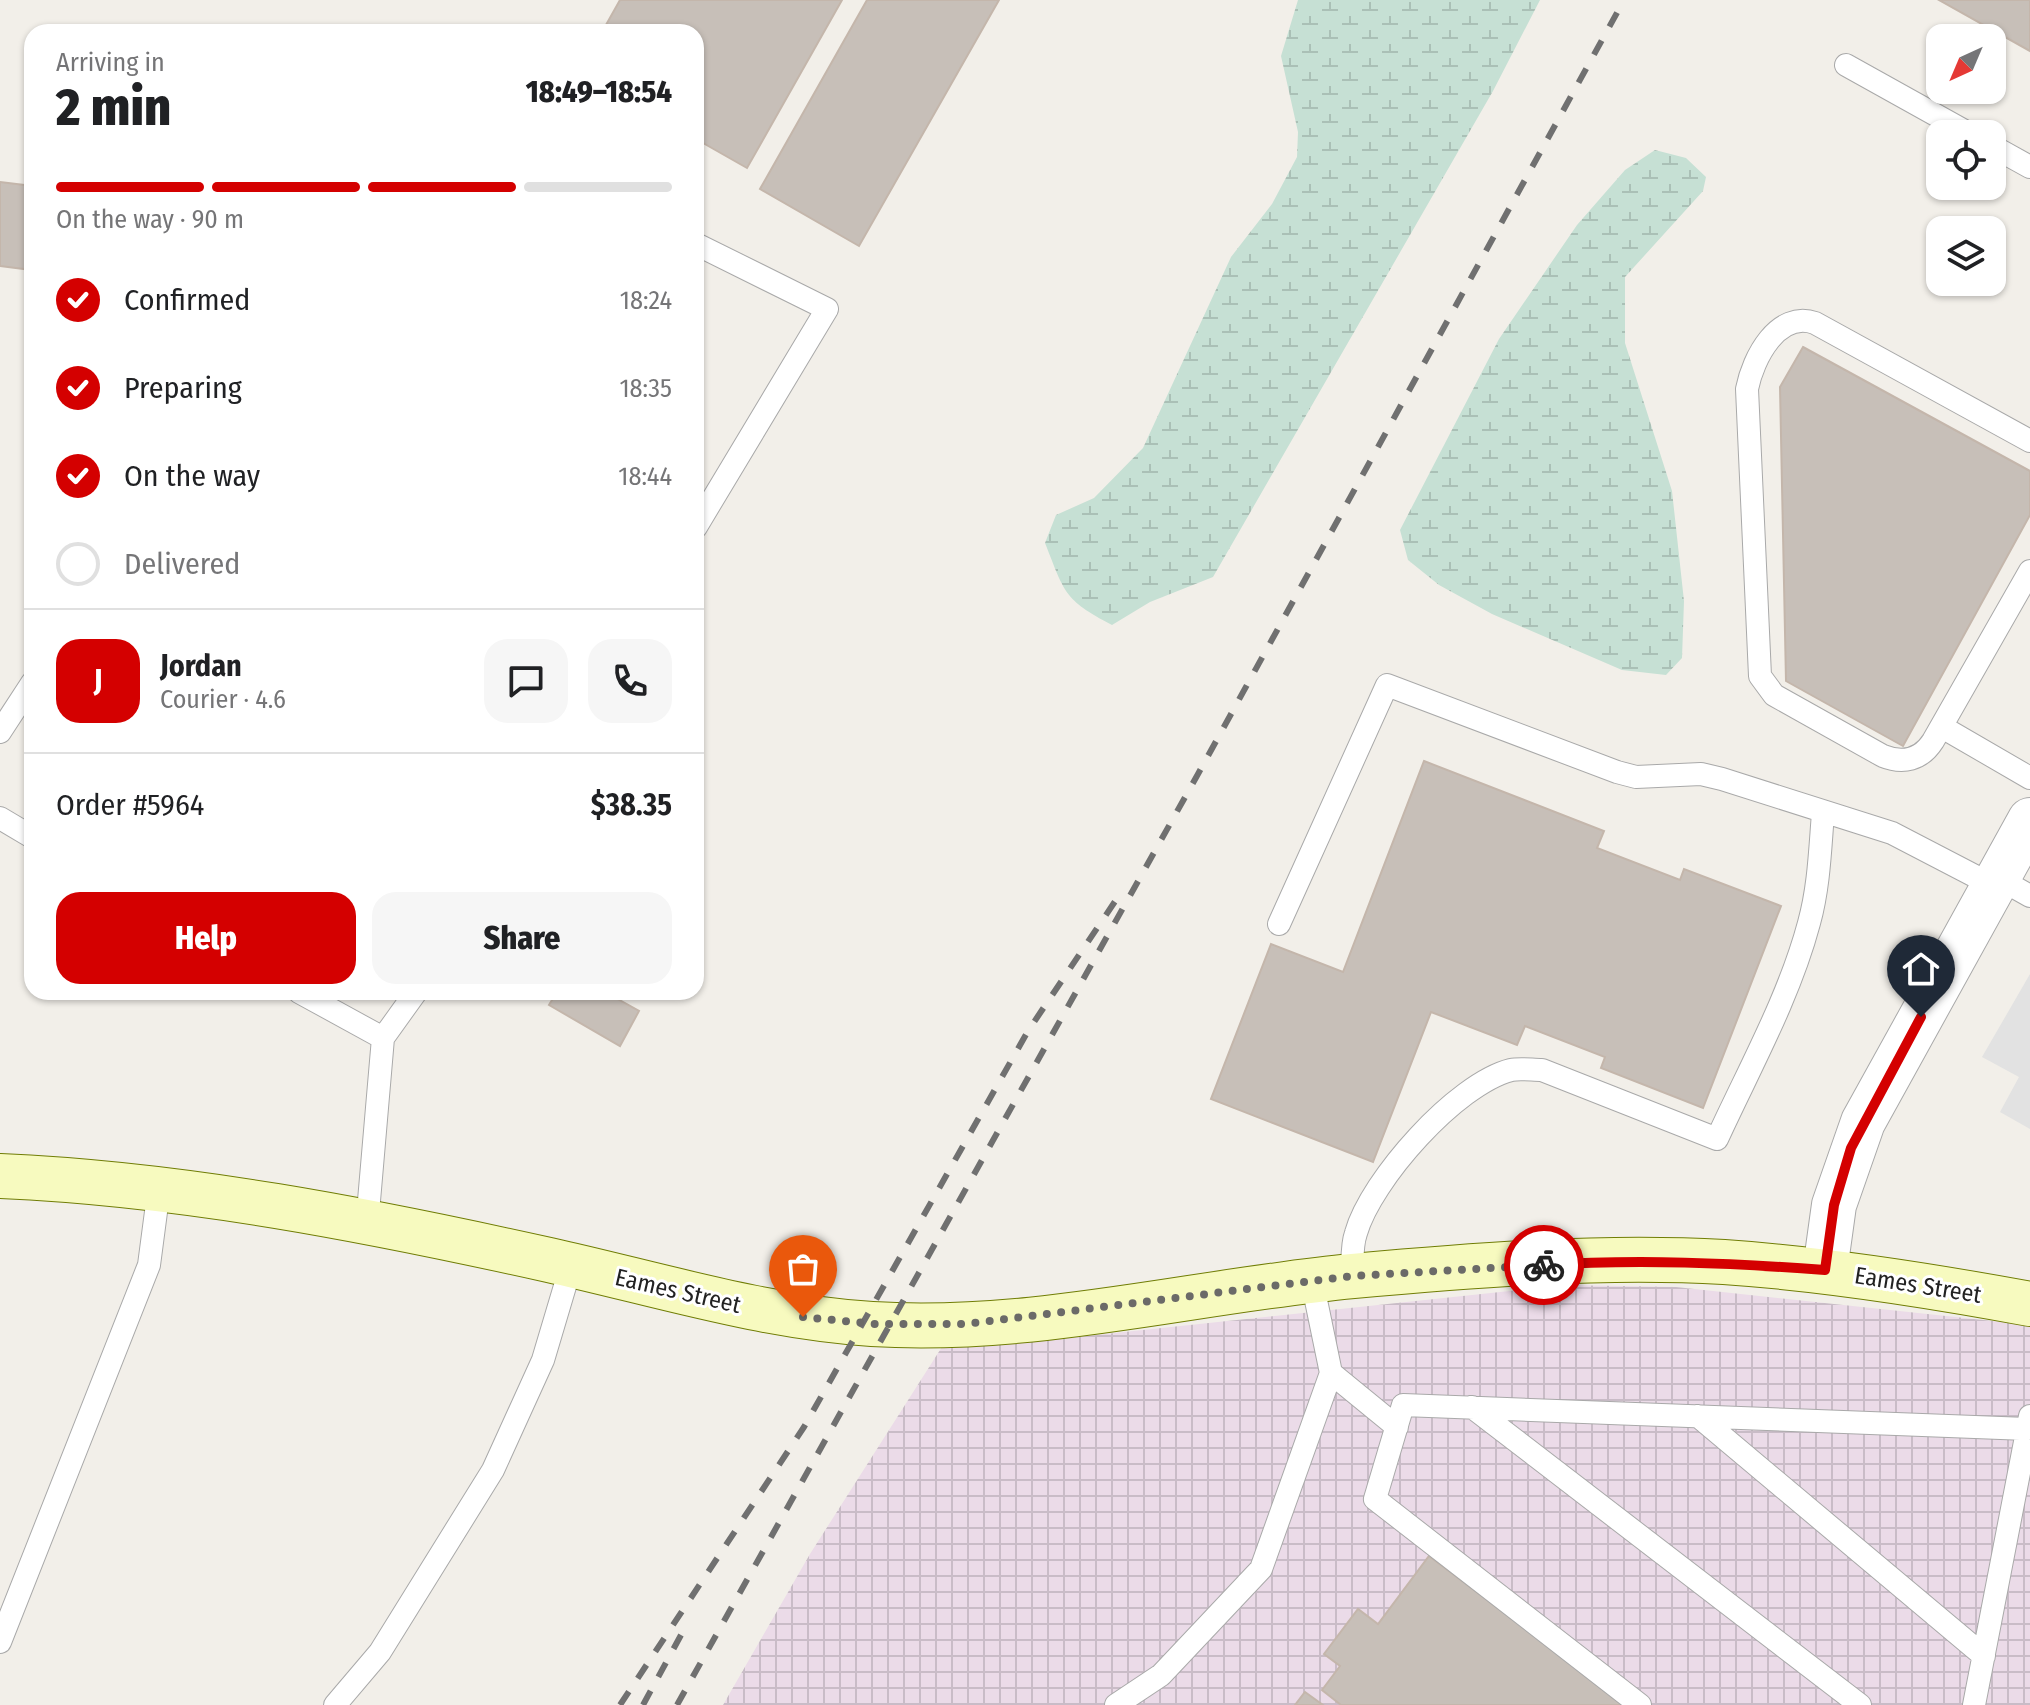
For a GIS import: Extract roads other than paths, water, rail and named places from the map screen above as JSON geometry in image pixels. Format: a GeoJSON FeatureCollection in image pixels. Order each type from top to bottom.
{"type":"FeatureCollection","features":[{"type":"Feature","properties":{"kind":"main road","name":"Eames Street"},"geometry":{"type":"LineString","coordinates":[[0,1176],[159,1189],[367,1224],[781,1314],[914,1325],[1011,1320],[1332,1279],[1607,1261],[1719,1262],[1825,1270],[2030,1304]]}},
{"type":"Feature","properties":{"kind":"street"},"geometry":{"type":"LineString","coordinates":[[1825,1270],[1834,1205],[1863,1122],[2007,887],[2030,820]]}},
{"type":"Feature","properties":{"kind":"lane"},"geometry":{"type":"LineString","coordinates":[[1846,65],[1945,120]]}},
{"type":"Feature","properties":{"kind":"lane"},"geometry":{"type":"LineString","coordinates":[[2006,154],[2030,167]]}},
{"type":"Feature","properties":{"kind":"lane"},"geometry":{"type":"LineString","coordinates":[[704,248],[827,309],[704,514]]}},
{"type":"Feature","properties":{"kind":"lane"},"geometry":{"type":"LineString","coordinates":[[2030,441],[1803,320],[1785,323],[1776,331],[1750,377],[1747,393],[1758,651],[1764,685],[1774,695],[1897,760],[1911,759],[1924,752],[1942,727],[2030,571]]}},
{"type":"Feature","properties":{"kind":"lane"},"geometry":{"type":"LineString","coordinates":[[1279,924],[1387,685],[1617,772],[1636,777],[1701,774],[1892,833],[2007,887]]}},
{"type":"Feature","properties":{"kind":"lane"},"geometry":{"type":"LineString","coordinates":[[0,732],[24,695]]}},
{"type":"Feature","properties":{"kind":"lane"},"geometry":{"type":"LineString","coordinates":[[1942,727],[2030,778]]}},
{"type":"Feature","properties":{"kind":"lane"},"geometry":{"type":"LineString","coordinates":[[1116,1705],[1161,1675],[1261,1569],[1331,1373],[1332,1279],[1385,1176],[1427,1129],[1477,1086],[1511,1070],[1542,1070],[1717,1139],[1783,996],[1809,924],[1818,879],[1823,813]]}},
{"type":"Feature","properties":{"kind":"lane"},"geometry":{"type":"LineString","coordinates":[[0,818],[24,832]]}},
{"type":"Feature","properties":{"kind":"lane"},"geometry":{"type":"LineString","coordinates":[[314,1000],[383,1038]]}},
{"type":"Feature","properties":{"kind":"lane"},"geometry":{"type":"LineString","coordinates":[[367,1224],[383,1038],[410,1000]]}},
{"type":"Feature","properties":{"kind":"lane"},"geometry":{"type":"LineString","coordinates":[[0,1642],[149,1265],[159,1189]]}},
{"type":"Feature","properties":{"kind":"lane"},"geometry":{"type":"LineString","coordinates":[[349,1705],[500,1457],[543,1360],[571,1266]]}},
{"type":"Feature","properties":{"kind":"lane"},"geometry":{"type":"LineString","coordinates":[[1331,1373],[1397,1427]]}},
{"type":"Feature","properties":{"kind":"lane"},"geometry":{"type":"LineString","coordinates":[[1640,1705],[1375,1499],[1403,1405],[1698,1416],[2029,1422],[1974,1705]]}},
{"type":"Feature","properties":{"kind":"lane"},"geometry":{"type":"LineString","coordinates":[[1472,1407],[1860,1705]]}},
{"type":"Feature","properties":{"kind":"lane"},"geometry":{"type":"LineString","coordinates":[[1698,1416],[1984,1656]]}},
{"type":"Feature","properties":{"kind":"lane"},"geometry":{"type":"LineString","coordinates":[[335,1705],[380,1652]]}},
{"type":"Feature","properties":{"kind":"railway"},"geometry":{"type":"LineString","coordinates":[[677,1705],[1198,774],[1624,0]]}},
{"type":"Feature","properties":{"kind":"railway"},"geometry":{"type":"LineString","coordinates":[[620,1705],[804,1427],[1028,1031],[1122,891]]}},
{"type":"Feature","properties":{"kind":"railway"},"geometry":{"type":"LineString","coordinates":[[643,1705],[681,1635]]}}]}
